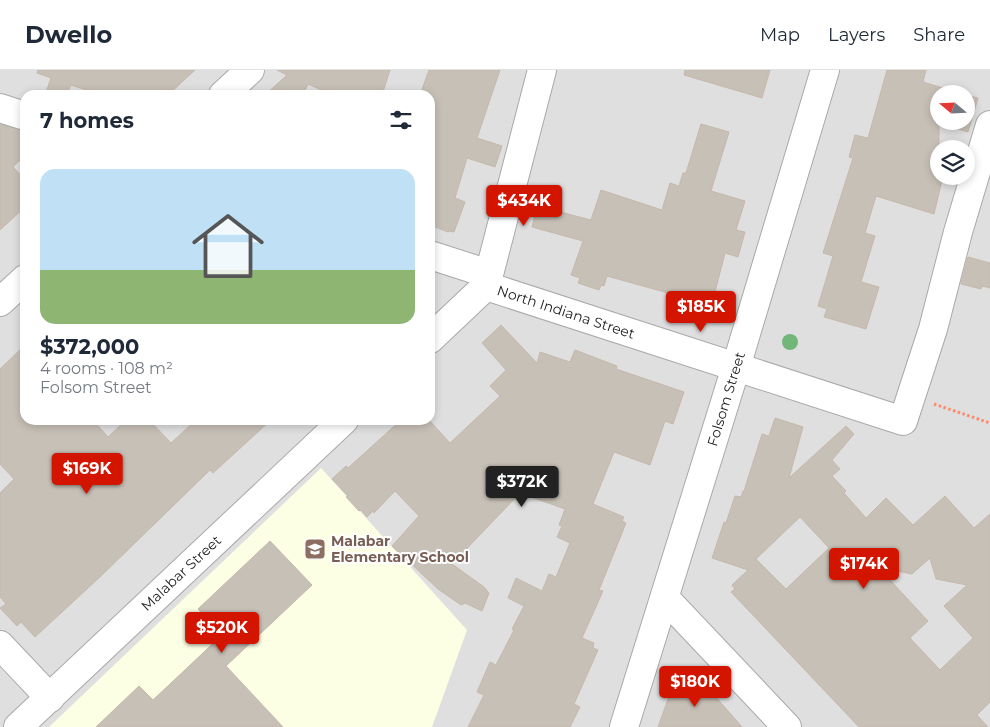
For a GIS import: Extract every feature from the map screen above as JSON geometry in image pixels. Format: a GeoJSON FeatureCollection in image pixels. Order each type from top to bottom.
{"type":"FeatureCollection","features":[{"type":"Feature","properties":{"kind":"street"},"geometry":{"type":"LineString","coordinates":[[228,90],[250,70]]}},
{"type":"Feature","properties":{"kind":"street"},"geometry":{"type":"LineString","coordinates":[[435,334],[488,280],[542,70]]}},
{"type":"Feature","properties":{"kind":"street","name":"Folsom Street"},"geometry":{"type":"LineString","coordinates":[[624,727],[736,367],[825,70]]}},
{"type":"Feature","properties":{"kind":"street"},"geometry":{"type":"LineString","coordinates":[[0,108],[20,114]]}},
{"type":"Feature","properties":{"kind":"street","name":"North Indiana Street"},"geometry":{"type":"LineString","coordinates":[[435,257],[488,280],[736,367],[903,421],[933,329],[958,232],[990,125]]}},
{"type":"Feature","properties":{"kind":"street"},"geometry":{"type":"LineString","coordinates":[[0,302],[20,283]]}},
{"type":"Feature","properties":{"kind":"street","name":"Malabar Street"},"geometry":{"type":"LineString","coordinates":[[18,727],[339,425]]}},
{"type":"Feature","properties":{"kind":"street"},"geometry":{"type":"LineString","coordinates":[[665,598],[787,727]]}},
{"type":"Feature","properties":{"kind":"street"},"geometry":{"type":"LineString","coordinates":[[0,645],[50,698]]}},
{"type":"Feature","properties":{"kind":"path"},"geometry":{"type":"LineString","coordinates":[[933,404],[990,422]]}},
{"type":"Feature","properties":{"kind":"shaded area"},"geometry":{"type":"Polygon","coordinates":[[[0,70],[990,70],[990,727],[0,727],[0,70]]]}},
{"type":"Feature","properties":{"kind":"shaded area","name":"Malabar Elementary School"},"geometry":{"type":"Polygon","coordinates":[[[321,468],[467,630],[432,727],[49,727],[321,468]]]}},
{"type":"Feature","properties":{"kind":"building"},"geometry":{"type":"Polygon","coordinates":[[[38,70],[195,70],[173,90],[86,90],[71,85],[68,90],[47,90],[51,78],[37,73],[38,70]]]}},
{"type":"Feature","properties":{"kind":"building"},"geometry":{"type":"Polygon","coordinates":[[[277,70],[390,70],[384,90],[321,90],[308,84],[305,90],[270,90],[287,75],[277,70]]]}},
{"type":"Feature","properties":{"kind":"building"},"geometry":{"type":"Polygon","coordinates":[[[429,70],[500,70],[477,138],[502,146],[495,167],[467,158],[455,198],[465,202],[454,232],[448,232],[435,227],[435,90],[422,90],[429,70]]]}},
{"type":"Feature","properties":{"kind":"building"},"geometry":{"type":"Polygon","coordinates":[[[685,70],[770,70],[762,98],[684,75],[685,70]]]}},
{"type":"Feature","properties":{"kind":"building"},"geometry":{"type":"Polygon","coordinates":[[[887,70],[926,70],[923,82],[933,85],[930,85],[930,130],[939,130],[939,140],[930,140],[930,185],[941,185],[934,214],[876,196],[865,233],[875,236],[861,282],[879,287],[866,329],[824,317],[827,309],[818,306],[833,256],[823,253],[853,158],[849,157],[855,135],[868,138],[887,70]]]}},
{"type":"Feature","properties":{"kind":"building"},"geometry":{"type":"Polygon","coordinates":[[[975,97],[978,98],[975,108],[975,97]]]}},
{"type":"Feature","properties":{"kind":"building"},"geometry":{"type":"Polygon","coordinates":[[[0,124],[20,130],[20,160],[13,167],[20,175],[20,212],[0,230],[0,124]]]}},
{"type":"Feature","properties":{"kind":"building"},"geometry":{"type":"Polygon","coordinates":[[[701,124],[729,132],[711,191],[745,201],[736,230],[745,232],[738,257],[725,253],[715,292],[721,294],[716,312],[667,298],[668,293],[607,276],[604,286],[601,285],[599,290],[578,283],[580,278],[571,275],[583,241],[532,227],[537,206],[591,220],[601,190],[662,210],[670,183],[679,186],[683,173],[686,173],[701,124]]]}},
{"type":"Feature","properties":{"kind":"building"},"geometry":{"type":"Polygon","coordinates":[[[968,257],[990,263],[990,288],[982,286],[981,289],[961,284],[968,257]]]}},
{"type":"Feature","properties":{"kind":"building"},"geometry":{"type":"Polygon","coordinates":[[[501,325],[537,363],[540,352],[570,362],[575,350],[617,366],[616,369],[684,392],[673,424],[665,421],[650,465],[614,452],[593,504],[624,517],[622,521],[626,523],[599,590],[603,591],[582,638],[594,643],[593,648],[598,650],[574,704],[580,707],[570,727],[468,727],[484,695],[477,692],[490,662],[496,665],[524,606],[508,598],[516,578],[542,591],[549,574],[556,577],[570,543],[557,537],[562,526],[559,525],[565,509],[520,493],[452,564],[484,587],[489,593],[482,611],[465,603],[461,605],[438,589],[392,546],[419,516],[395,491],[374,513],[373,511],[367,517],[346,497],[348,496],[332,479],[346,466],[348,468],[395,425],[434,425],[450,443],[500,396],[490,386],[506,370],[482,343],[501,325]]]}},
{"type":"Feature","properties":{"kind":"building"},"geometry":{"type":"Polygon","coordinates":[[[20,350],[20,425],[97,425],[108,437],[121,425],[154,425],[171,443],[191,425],[266,425],[213,473],[210,470],[35,637],[21,622],[17,626],[0,608],[6,604],[0,597],[0,493],[14,479],[0,464],[0,369],[20,350]]]}},
{"type":"Feature","properties":{"kind":"building"},"geometry":{"type":"Polygon","coordinates":[[[775,418],[803,427],[789,478],[846,426],[854,434],[832,460],[840,469],[832,476],[866,518],[886,498],[913,525],[945,496],[974,528],[990,514],[990,702],[977,715],[988,727],[859,727],[731,592],[735,589],[732,585],[748,570],[712,558],[735,496],[741,497],[744,491],[762,434],[769,436],[775,418]],[[800,517],[756,559],[786,589],[829,548],[800,517]],[[930,558],[912,574],[878,567],[928,621],[910,638],[940,670],[973,638],[944,606],[967,585],[936,579],[930,558]]]}},
{"type":"Feature","properties":{"kind":"building"},"geometry":{"type":"Polygon","coordinates":[[[270,541],[312,585],[226,666],[283,727],[96,727],[139,686],[153,700],[222,635],[198,609],[270,541]]]}},
{"type":"Feature","properties":{"kind":"building"},"geometry":{"type":"Polygon","coordinates":[[[676,677],[708,688],[742,727],[658,727],[676,677]]]}},
{"type":"Feature","properties":{"kind":"place","name":"Malabar Elementary School"},"geometry":{"type":"Point","coordinates":[315,549]}}]}
